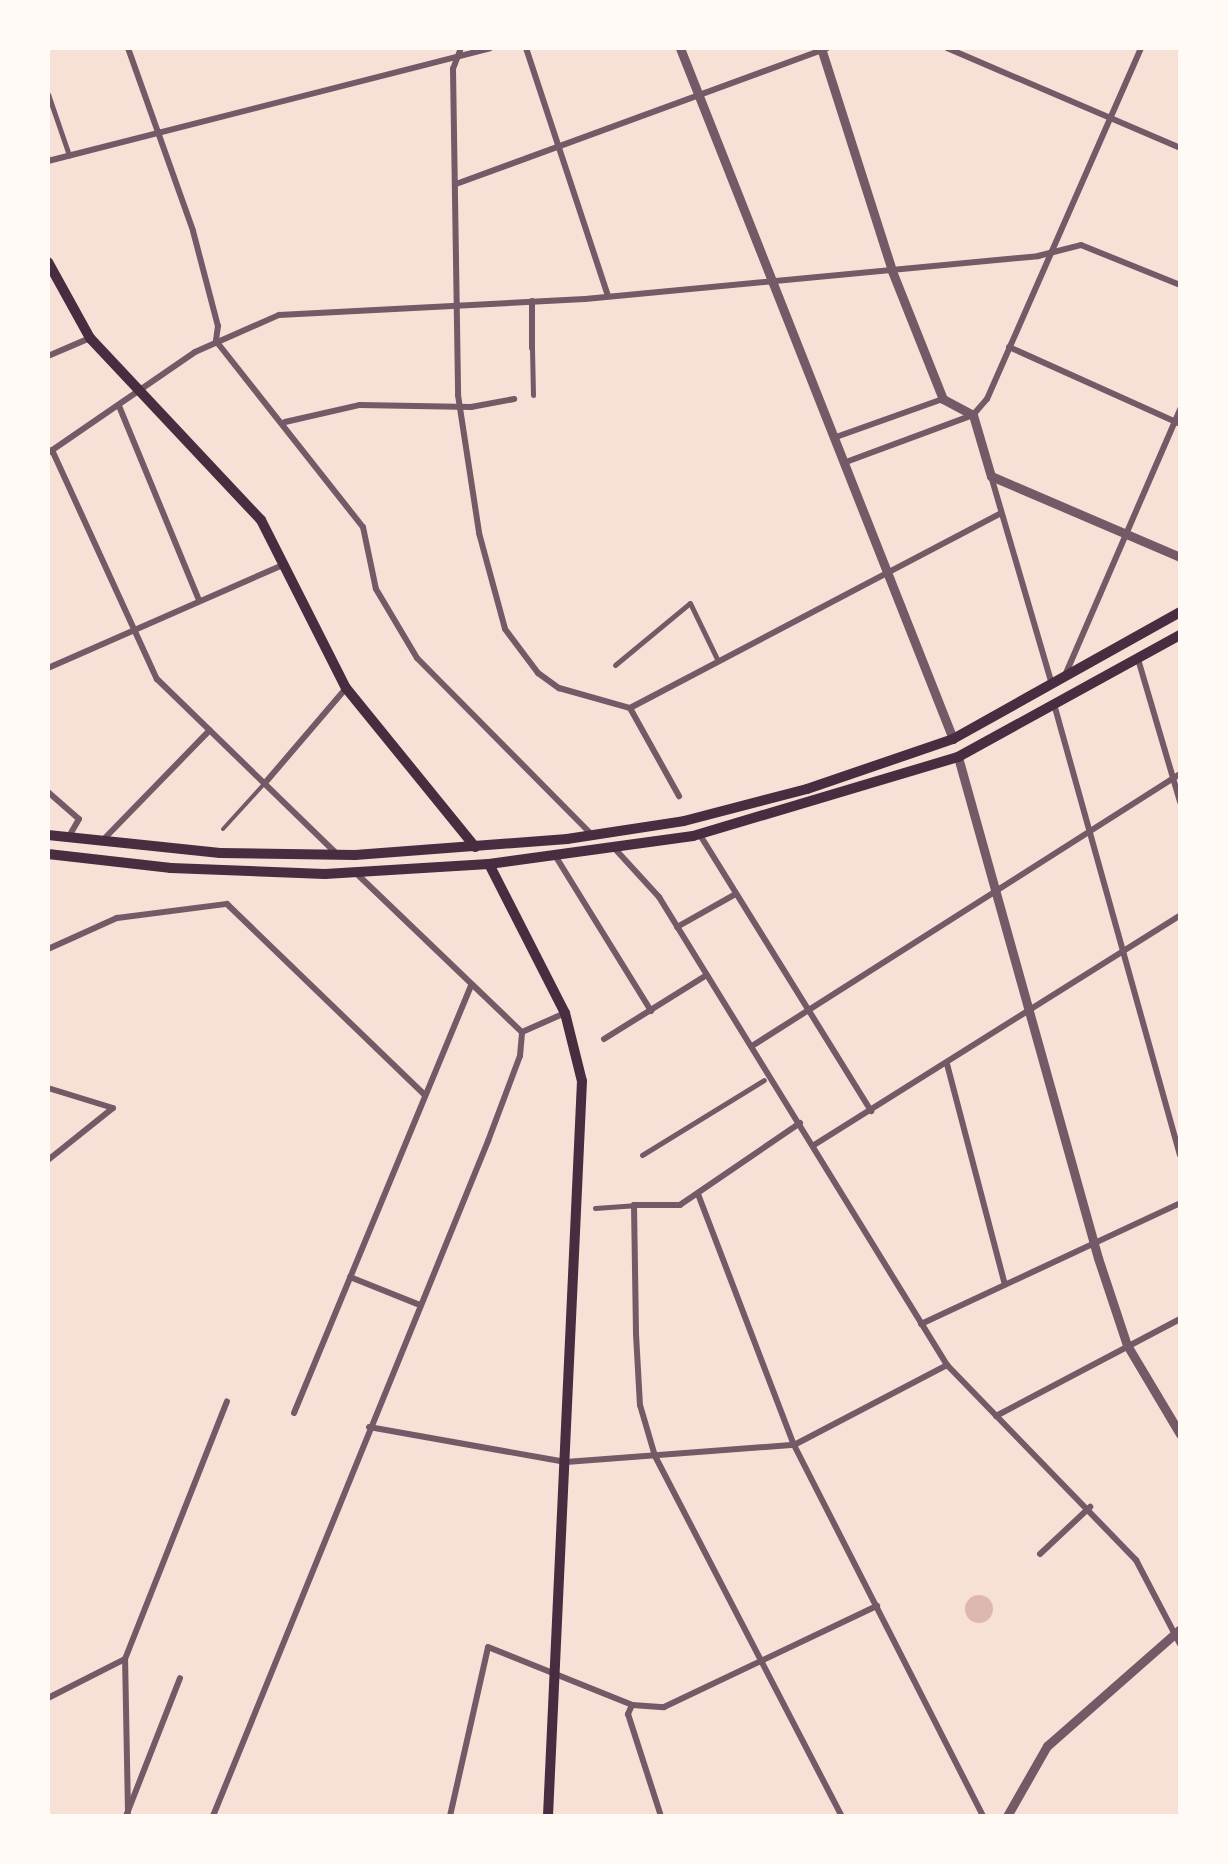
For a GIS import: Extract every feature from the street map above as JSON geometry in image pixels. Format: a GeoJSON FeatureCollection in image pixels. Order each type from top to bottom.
{"type":"FeatureCollection","features":[{"type":"Feature","properties":{"kind":"main road"},"geometry":{"type":"LineString","coordinates":[[48,262],[90,338],[138,392],[237,489],[286,563],[346,688],[490,864],[565,1012],[578,1051],[582,1113],[548,1816]]}},
{"type":"Feature","properties":{"kind":"main road"},"geometry":{"type":"LineString","coordinates":[[48,835],[100,843],[338,855],[476,848],[593,836],[807,790],[952,739],[1066,672],[1180,612]]}},
{"type":"Feature","properties":{"kind":"main road"},"geometry":{"type":"LineString","coordinates":[[48,854],[204,870],[355,872],[556,857],[700,835],[958,756],[1180,634]]}},
{"type":"Feature","properties":{"kind":"main road"},"geometry":{"type":"LineString","coordinates":[[952,739],[958,756]]}},
{"type":"Feature","properties":{"kind":"main road"},"geometry":{"type":"LineString","coordinates":[[338,855],[355,872]]}},
{"type":"Feature","properties":{"kind":"street"},"geometry":{"type":"LineString","coordinates":[[128,48],[193,231],[218,326],[216,341],[285,422],[367,534],[376,589],[416,658],[593,836]]}},
{"type":"Feature","properties":{"kind":"street"},"geometry":{"type":"LineString","coordinates":[[461,48],[456,184],[459,406],[478,532],[505,630],[538,673],[559,688],[630,708],[1000,514]]}},
{"type":"Feature","properties":{"kind":"street"},"geometry":{"type":"LineString","coordinates":[[48,161],[490,48]]}},
{"type":"Feature","properties":{"kind":"street"},"geometry":{"type":"LineString","coordinates":[[526,48],[608,296]]}},
{"type":"Feature","properties":{"kind":"street"},"geometry":{"type":"LineString","coordinates":[[680,48],[952,739]]}},
{"type":"Feature","properties":{"kind":"street"},"geometry":{"type":"LineString","coordinates":[[456,184],[823,48],[892,271],[943,399],[972,414],[1052,681]]}},
{"type":"Feature","properties":{"kind":"street"},"geometry":{"type":"LineString","coordinates":[[946,48],[1180,148]]}},
{"type":"Feature","properties":{"kind":"street"},"geometry":{"type":"LineString","coordinates":[[846,462],[972,414],[987,399],[1141,48]]}},
{"type":"Feature","properties":{"kind":"street"},"geometry":{"type":"LineString","coordinates":[[48,94],[70,155]]}},
{"type":"Feature","properties":{"kind":"street"},"geometry":{"type":"LineString","coordinates":[[338,855],[156,680],[50,452],[138,392],[216,341],[279,315],[608,296],[892,271],[1081,245],[1180,284]]}},
{"type":"Feature","properties":{"kind":"street"},"geometry":{"type":"LineString","coordinates":[[532,301],[533,395]]}},
{"type":"Feature","properties":{"kind":"street"},"geometry":{"type":"LineString","coordinates":[[48,356],[90,338]]}},
{"type":"Feature","properties":{"kind":"street"},"geometry":{"type":"LineString","coordinates":[[1010,346],[1178,423]]}},
{"type":"Feature","properties":{"kind":"street"},"geometry":{"type":"LineString","coordinates":[[285,422],[360,405],[459,406],[514,399]]}},
{"type":"Feature","properties":{"kind":"street"},"geometry":{"type":"LineString","coordinates":[[836,437],[943,399]]}},
{"type":"Feature","properties":{"kind":"street"},"geometry":{"type":"LineString","coordinates":[[118,406],[198,598]]}},
{"type":"Feature","properties":{"kind":"street"},"geometry":{"type":"LineString","coordinates":[[1066,672],[1178,423],[1180,409]]}},
{"type":"Feature","properties":{"kind":"street"},"geometry":{"type":"LineString","coordinates":[[991,476],[1180,557]]}},
{"type":"Feature","properties":{"kind":"street"},"geometry":{"type":"LineString","coordinates":[[48,668],[198,598],[286,563]]}},
{"type":"Feature","properties":{"kind":"street"},"geometry":{"type":"LineString","coordinates":[[616,665],[690,603],[718,661]]}},
{"type":"Feature","properties":{"kind":"street"},"geometry":{"type":"LineString","coordinates":[[1138,656],[1176,775],[1180,802]]}},
{"type":"Feature","properties":{"kind":"street"},"geometry":{"type":"LineString","coordinates":[[265,784],[346,688]]}},
{"type":"Feature","properties":{"kind":"street"},"geometry":{"type":"LineString","coordinates":[[1054,703],[1180,1155]]}},
{"type":"Feature","properties":{"kind":"street"},"geometry":{"type":"LineString","coordinates":[[630,708],[679,796]]}},
{"type":"Feature","properties":{"kind":"street"},"geometry":{"type":"LineString","coordinates":[[100,843],[210,730]]}},
{"type":"Feature","properties":{"kind":"street"},"geometry":{"type":"LineString","coordinates":[[958,756],[1094,1244],[1127,1345],[1180,1434]]}},
{"type":"Feature","properties":{"kind":"street"},"geometry":{"type":"LineString","coordinates":[[752,1046],[1176,775]]}},
{"type":"Feature","properties":{"kind":"street"},"geometry":{"type":"LineString","coordinates":[[48,792],[79,819],[68,838]]}},
{"type":"Feature","properties":{"kind":"street"},"geometry":{"type":"LineString","coordinates":[[700,835],[871,1111]]}},
{"type":"Feature","properties":{"kind":"street"},"geometry":{"type":"LineString","coordinates":[[616,850],[677,927],[708,975],[947,1364],[1090,1507],[1136,1560],[1179,1636],[1047,1746],[1007,1816]]}},
{"type":"Feature","properties":{"kind":"street"},"geometry":{"type":"LineString","coordinates":[[556,857],[650,1010]]}},
{"type":"Feature","properties":{"kind":"street"},"geometry":{"type":"LineString","coordinates":[[355,872],[522,1032]]}},
{"type":"Feature","properties":{"kind":"street"},"geometry":{"type":"LineString","coordinates":[[677,927],[734,895]]}},
{"type":"Feature","properties":{"kind":"street"},"geometry":{"type":"LineString","coordinates":[[48,949],[117,918],[226,904],[425,1095]]}},
{"type":"Feature","properties":{"kind":"street"},"geometry":{"type":"LineString","coordinates":[[814,1145],[1180,915]]}},
{"type":"Feature","properties":{"kind":"street"},"geometry":{"type":"LineString","coordinates":[[604,1039],[708,975]]}},
{"type":"Feature","properties":{"kind":"street"},"geometry":{"type":"LineString","coordinates":[[294,1413],[471,985]]}},
{"type":"Feature","properties":{"kind":"street"},"geometry":{"type":"LineString","coordinates":[[522,1032],[565,1012]]}},
{"type":"Feature","properties":{"kind":"street"},"geometry":{"type":"LineString","coordinates":[[213,1816],[520,1056],[522,1032]]}},
{"type":"Feature","properties":{"kind":"street"},"geometry":{"type":"LineString","coordinates":[[947,1064],[1005,1285]]}},
{"type":"Feature","properties":{"kind":"street"},"geometry":{"type":"LineString","coordinates":[[642,1155],[764,1080]]}},
{"type":"Feature","properties":{"kind":"street"},"geometry":{"type":"LineString","coordinates":[[48,1088],[114,1108],[48,1160]]}},
{"type":"Feature","properties":{"kind":"street"},"geometry":{"type":"LineString","coordinates":[[595,1208],[678,1206],[800,1122]]}},
{"type":"Feature","properties":{"kind":"street"},"geometry":{"type":"LineString","coordinates":[[698,1194],[794,1445],[983,1816]]}},
{"type":"Feature","properties":{"kind":"street"},"geometry":{"type":"LineString","coordinates":[[920,1324],[1180,1203]]}},
{"type":"Feature","properties":{"kind":"street"},"geometry":{"type":"LineString","coordinates":[[634,1205],[640,1406],[655,1456],[842,1816]]}},
{"type":"Feature","properties":{"kind":"street"},"geometry":{"type":"LineString","coordinates":[[350,1277],[420,1305]]}},
{"type":"Feature","properties":{"kind":"street"},"geometry":{"type":"LineString","coordinates":[[996,1416],[1180,1319]]}},
{"type":"Feature","properties":{"kind":"street"},"geometry":{"type":"LineString","coordinates":[[370,1427],[566,1462],[794,1445],[947,1364]]}},
{"type":"Feature","properties":{"kind":"street"},"geometry":{"type":"LineString","coordinates":[[127,1814],[125,1659],[227,1402]]}},
{"type":"Feature","properties":{"kind":"street"},"geometry":{"type":"LineString","coordinates":[[1040,1554],[1090,1507]]}},
{"type":"Feature","properties":{"kind":"street"},"geometry":{"type":"LineString","coordinates":[[450,1816],[488,1647],[632,1705],[672,1705],[876,1606]]}},
{"type":"Feature","properties":{"kind":"street"},"geometry":{"type":"LineString","coordinates":[[48,1698],[125,1659]]}},
{"type":"Feature","properties":{"kind":"street"},"geometry":{"type":"LineString","coordinates":[[127,1814],[180,1678]]}},
{"type":"Feature","properties":{"kind":"street"},"geometry":{"type":"LineString","coordinates":[[632,1705],[628,1714],[661,1816]]}},
{"type":"Feature","properties":{"kind":"lane"},"geometry":{"type":"LineString","coordinates":[[224,829],[265,784]]}},
{"type":"Feature","properties":{"kind":"shaded area"},"geometry":{"type":"Polygon","coordinates":[[[979,1595],[989,1599],[993,1609],[989,1619],[979,1623],[969,1619],[965,1609],[969,1599],[979,1595]]]}}]}
